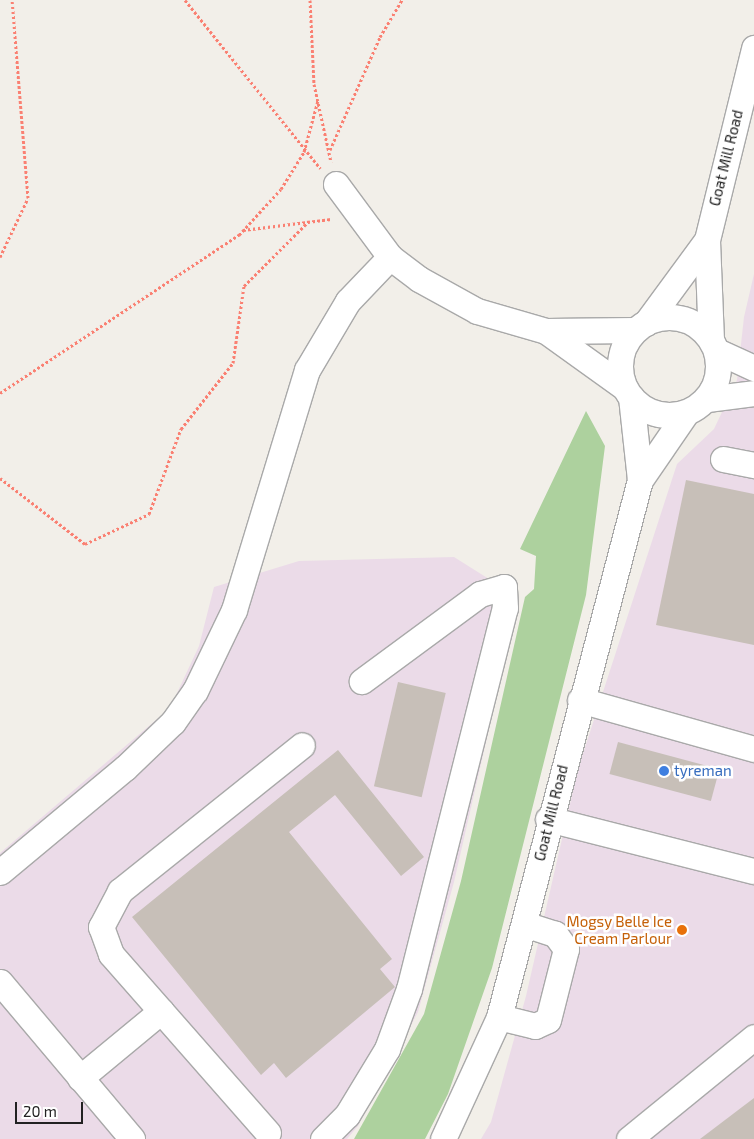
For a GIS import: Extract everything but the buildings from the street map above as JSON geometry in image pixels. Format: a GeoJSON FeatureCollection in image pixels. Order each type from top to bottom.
{"type":"FeatureCollection","features":[{"type":"Feature","properties":{"kind":"street","name":"Goat Mill Road"},"geometry":{"type":"LineString","coordinates":[[714,346],[707,240],[754,48]]}},
{"type":"Feature","properties":{"kind":"street"},"geometry":{"type":"LineString","coordinates":[[336,184],[357,215],[390,257],[440,292],[477,311],[546,331],[640,327],[682,318],[714,346],[754,368]]}},
{"type":"Feature","properties":{"kind":"street","name":"Goat Mill Road"},"geometry":{"type":"LineString","coordinates":[[640,327],[707,240]]}},
{"type":"Feature","properties":{"kind":"street"},"geometry":{"type":"LineString","coordinates":[[0,872],[125,768],[173,722],[195,691],[234,610],[307,370],[348,301],[390,257]]}},
{"type":"Feature","properties":{"kind":"street"},"geometry":{"type":"LineString","coordinates":[[627,392],[620,363],[640,327]]}},
{"type":"Feature","properties":{"kind":"street"},"geometry":{"type":"LineString","coordinates":[[546,331],[627,392],[650,412],[686,412],[707,399],[754,392]]}},
{"type":"Feature","properties":{"kind":"street"},"geometry":{"type":"LineString","coordinates":[[707,399],[718,376],[714,346]]}},
{"type":"Feature","properties":{"kind":"street","name":"Goat Mill Road"},"geometry":{"type":"LineString","coordinates":[[627,392],[640,480]]}},
{"type":"Feature","properties":{"kind":"street","name":"Goat Mill Road"},"geometry":{"type":"LineString","coordinates":[[443,1139],[499,1017],[525,924],[548,819],[640,480],[686,412]]}},
{"type":"Feature","properties":{"kind":"street"},"geometry":{"type":"LineString","coordinates":[[723,459],[754,465]]}},
{"type":"Feature","properties":{"kind":"street"},"geometry":{"type":"LineString","coordinates":[[322,1139],[347,1116],[387,1049],[408,989],[505,608],[504,587],[480,594],[362,680]]}},
{"type":"Feature","properties":{"kind":"street"},"geometry":{"type":"LineString","coordinates":[[580,700],[754,750]]}},
{"type":"Feature","properties":{"kind":"street"},"geometry":{"type":"LineString","coordinates":[[268,1134],[111,954],[101,927],[120,891],[302,745]]}},
{"type":"Feature","properties":{"kind":"street"},"geometry":{"type":"LineString","coordinates":[[548,819],[754,871]]}},
{"type":"Feature","properties":{"kind":"street"},"geometry":{"type":"LineString","coordinates":[[499,1017],[535,1026],[548,1020],[566,949],[555,934],[525,924]]}},
{"type":"Feature","properties":{"kind":"street"},"geometry":{"type":"LineString","coordinates":[[0,982],[132,1139]]}},
{"type":"Feature","properties":{"kind":"street"},"geometry":{"type":"LineString","coordinates":[[80,1078],[161,1011]]}},
{"type":"Feature","properties":{"kind":"street"},"geometry":{"type":"LineString","coordinates":[[629,1139],[754,1037]]}},
{"type":"Feature","properties":{"kind":"path"},"geometry":{"type":"LineString","coordinates":[[0,257],[28,198],[12,0]]}},
{"type":"Feature","properties":{"kind":"path"},"geometry":{"type":"LineString","coordinates":[[185,0],[304,152],[336,184]]}},
{"type":"Feature","properties":{"kind":"path"},"geometry":{"type":"LineString","coordinates":[[310,0],[318,100],[336,184]]}},
{"type":"Feature","properties":{"kind":"path"},"geometry":{"type":"LineString","coordinates":[[329,152],[380,37],[402,0]]}},
{"type":"Feature","properties":{"kind":"path"},"geometry":{"type":"LineString","coordinates":[[0,393],[243,230],[281,189],[304,152],[318,100]]}},
{"type":"Feature","properties":{"kind":"path"},"geometry":{"type":"LineString","coordinates":[[243,230],[357,215]]}},
{"type":"Feature","properties":{"kind":"path"},"geometry":{"type":"LineString","coordinates":[[0,478],[85,544],[149,514],[181,429],[233,364],[244,286],[309,221]]}},
{"type":"Feature","properties":{"kind":"shaded area"},"geometry":{"type":"Polygon","coordinates":[[[754,274],[754,1139],[481,1139],[491,1122],[526,996],[578,769],[677,464],[714,429],[737,380],[744,317],[754,274]]]}},
{"type":"Feature","properties":{"kind":"shaded area"},"geometry":{"type":"Polygon","coordinates":[[[454,557],[519,598],[454,882],[418,1012],[358,1126],[347,1139],[0,1139],[0,853],[170,708],[199,646],[214,587],[299,561],[454,557]]]}},
{"type":"Feature","properties":{"kind":"green space"},"geometry":{"type":"Polygon","coordinates":[[[586,411],[605,446],[586,595],[492,968],[448,1094],[425,1139],[354,1139],[424,1014],[461,881],[525,597],[534,589],[536,556],[520,549],[586,411]]]}},
{"type":"Feature","properties":{"kind":"place","name":"tyreman"},"geometry":{"type":"Point","coordinates":[664,771]}},
{"type":"Feature","properties":{"kind":"place","name":"Mogsy Belle Ice Cream Parlour"},"geometry":{"type":"Point","coordinates":[682,930]}}]}
